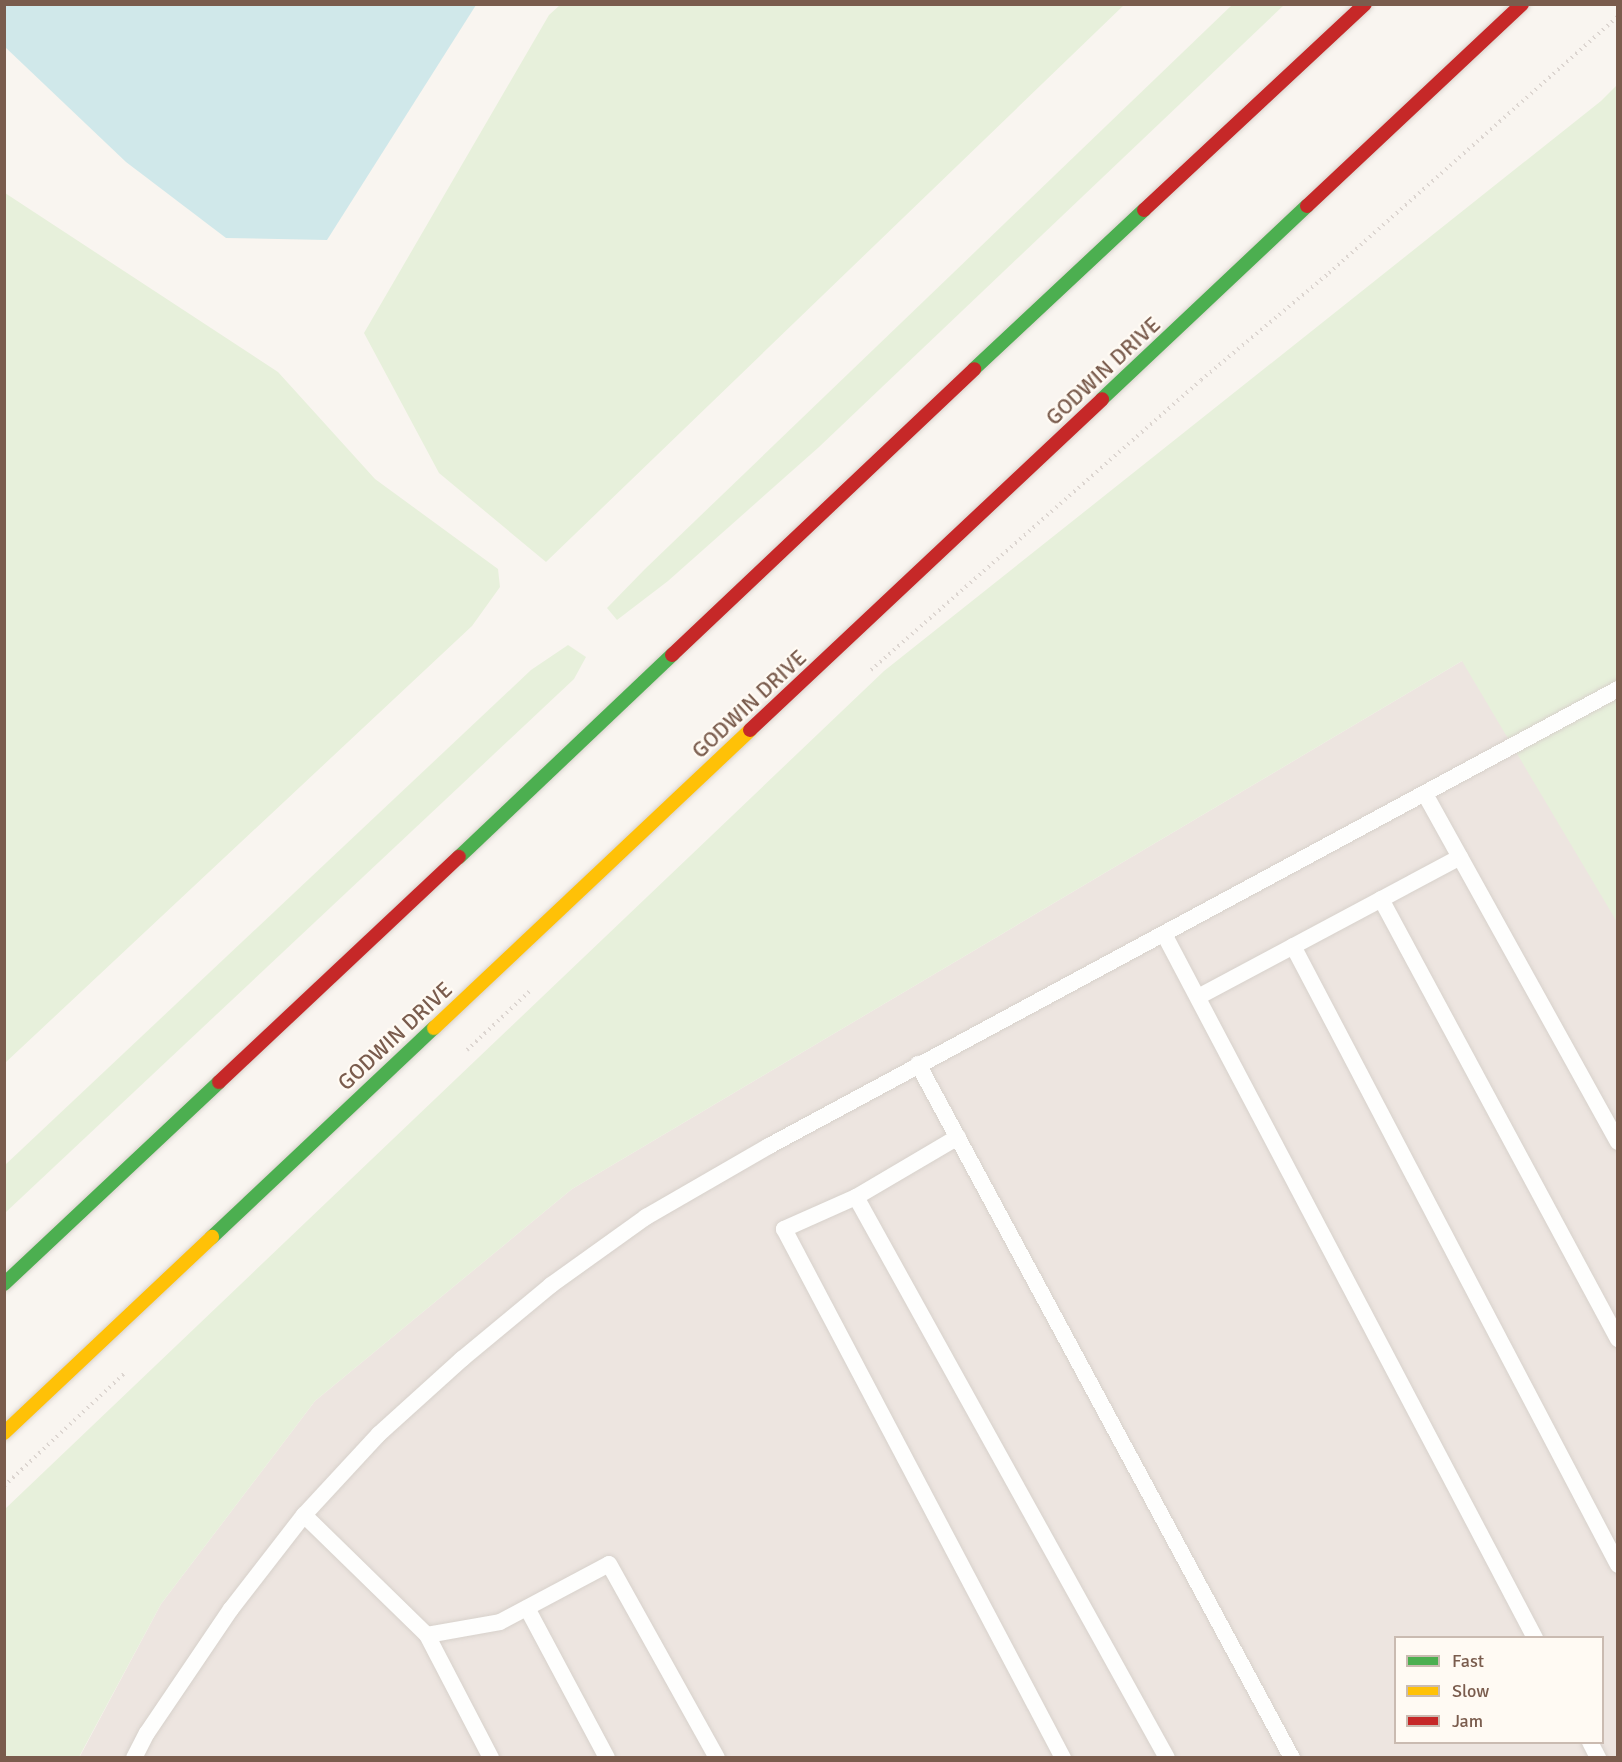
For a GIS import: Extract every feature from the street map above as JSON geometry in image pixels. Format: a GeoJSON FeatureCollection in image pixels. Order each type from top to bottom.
{"type":"FeatureCollection","features":[{"type":"Feature","properties":{"kind":"main road"},"geometry":{"type":"LineString","coordinates":[[4,1284],[414,900],[867,469],[1365,4]]}},
{"type":"Feature","properties":{"kind":"main road","name":"GODWIN DRIVE"},"geometry":{"type":"LineString","coordinates":[[4,1433],[1522,4]]}},
{"type":"Feature","properties":{"kind":"lane"},"geometry":{"type":"LineString","coordinates":[[134,1758],[147,1733],[231,1609],[304,1515],[379,1434],[462,1359],[551,1285],[646,1217],[918,1064],[1617,689]]}},
{"type":"Feature","properties":{"kind":"lane"},"geometry":{"type":"LineString","coordinates":[[1425,794],[1617,1142]]}},
{"type":"Feature","properties":{"kind":"lane"},"geometry":{"type":"LineString","coordinates":[[1198,997],[1460,857]]}},
{"type":"Feature","properties":{"kind":"lane"},"geometry":{"type":"LineString","coordinates":[[1381,899],[1617,1339]]}},
{"type":"Feature","properties":{"kind":"lane"},"geometry":{"type":"LineString","coordinates":[[1164,934],[1533,1636]]}},
{"type":"Feature","properties":{"kind":"lane"},"geometry":{"type":"LineString","coordinates":[[1293,946],[1617,1565]]}},
{"type":"Feature","properties":{"kind":"lane"},"geometry":{"type":"LineString","coordinates":[[918,1064],[1292,1758]]}},
{"type":"Feature","properties":{"kind":"lane"},"geometry":{"type":"LineString","coordinates":[[958,1137],[856,1197],[784,1229],[1062,1758]]}},
{"type":"Feature","properties":{"kind":"lane"},"geometry":{"type":"LineString","coordinates":[[856,1197],[1167,1758]]}},
{"type":"Feature","properties":{"kind":"lane"},"geometry":{"type":"LineString","coordinates":[[304,1515],[426,1635],[491,1758]]}},
{"type":"Feature","properties":{"kind":"lane"},"geometry":{"type":"LineString","coordinates":[[426,1635],[500,1622],[609,1564],[717,1758]]}},
{"type":"Feature","properties":{"kind":"lane"},"geometry":{"type":"LineString","coordinates":[[527,1608],[607,1758]]}},
{"type":"Feature","properties":{"kind":"lane"},"geometry":{"type":"LineString","coordinates":[[1591,1744],[1598,1758]]}},
{"type":"Feature","properties":{"kind":"path"},"geometry":{"type":"LineString","coordinates":[[865,675],[1201,380],[1329,273],[1617,16]]}},
{"type":"Feature","properties":{"kind":"path"},"geometry":{"type":"LineString","coordinates":[[463,1054],[537,984]]}},
{"type":"Feature","properties":{"kind":"path"},"geometry":{"type":"LineString","coordinates":[[4,1486],[132,1366]]}},
{"type":"Feature","properties":{"kind":"shaded area"},"geometry":{"type":"Polygon","coordinates":[[[1617,584],[1617,1757],[79,1758],[161,1604],[315,1401],[572,1189],[1462,661],[1617,584]]]}},
{"type":"Feature","properties":{"kind":"green space"},"geometry":{"type":"Polygon","coordinates":[[[1233,4],[1284,5],[819,447],[668,581],[617,620],[607,608],[645,569],[1233,4]]]}},
{"type":"Feature","properties":{"kind":"green space"},"geometry":{"type":"Polygon","coordinates":[[[560,5],[1124,5],[546,562],[439,473],[364,333],[549,15],[560,5]]]}},
{"type":"Feature","properties":{"kind":"green space"},"geometry":{"type":"Polygon","coordinates":[[[1617,85],[1617,922],[1462,661],[572,1189],[315,1401],[161,1604],[79,1757],[5,1758],[5,1509],[884,671],[1601,101],[1617,85]]]}},
{"type":"Feature","properties":{"kind":"green space"},"geometry":{"type":"Polygon","coordinates":[[[5,193],[278,372],[375,479],[498,569],[500,587],[472,626],[5,1063],[5,193]]]}},
{"type":"Feature","properties":{"kind":"green space"},"geometry":{"type":"Polygon","coordinates":[[[568,645],[586,657],[574,679],[5,1213],[5,1165],[531,670],[568,645]]]}},
{"type":"Feature","properties":{"kind":"water"},"geometry":{"type":"Polygon","coordinates":[[[5,4],[476,5],[327,240],[226,238],[126,162],[5,47],[5,4]]]}},
{"type":"Feature","properties":{"kind":"traffic: fast"},"geometry":{"type":"LineString","coordinates":[[1102,399],[1307,206]]}},
{"type":"Feature","properties":{"kind":"traffic: fast"},"geometry":{"type":"LineString","coordinates":[[974,369],[1144,210]]}},
{"type":"Feature","properties":{"kind":"traffic: fast"},"geometry":{"type":"LineString","coordinates":[[459,857],[672,655]]}},
{"type":"Feature","properties":{"kind":"traffic: fast"},"geometry":{"type":"LineString","coordinates":[[212,1237],[434,1028]]}},
{"type":"Feature","properties":{"kind":"traffic: fast"},"geometry":{"type":"LineString","coordinates":[[4,1284],[219,1082]]}},
{"type":"Feature","properties":{"kind":"traffic: slow"},"geometry":{"type":"LineString","coordinates":[[434,1028],[750,730]]}},
{"type":"Feature","properties":{"kind":"traffic: slow"},"geometry":{"type":"LineString","coordinates":[[4,1433],[212,1237]]}},
{"type":"Feature","properties":{"kind":"traffic: jam"},"geometry":{"type":"LineString","coordinates":[[1144,210],[1365,4]]}},
{"type":"Feature","properties":{"kind":"traffic: jam"},"geometry":{"type":"LineString","coordinates":[[1307,206],[1522,4]]}},
{"type":"Feature","properties":{"kind":"traffic: jam"},"geometry":{"type":"LineString","coordinates":[[672,655],[974,369]]}},
{"type":"Feature","properties":{"kind":"traffic: jam"},"geometry":{"type":"LineString","coordinates":[[750,730],[1102,399]]}},
{"type":"Feature","properties":{"kind":"traffic: jam"},"geometry":{"type":"LineString","coordinates":[[219,1082],[459,857]]}}]}
